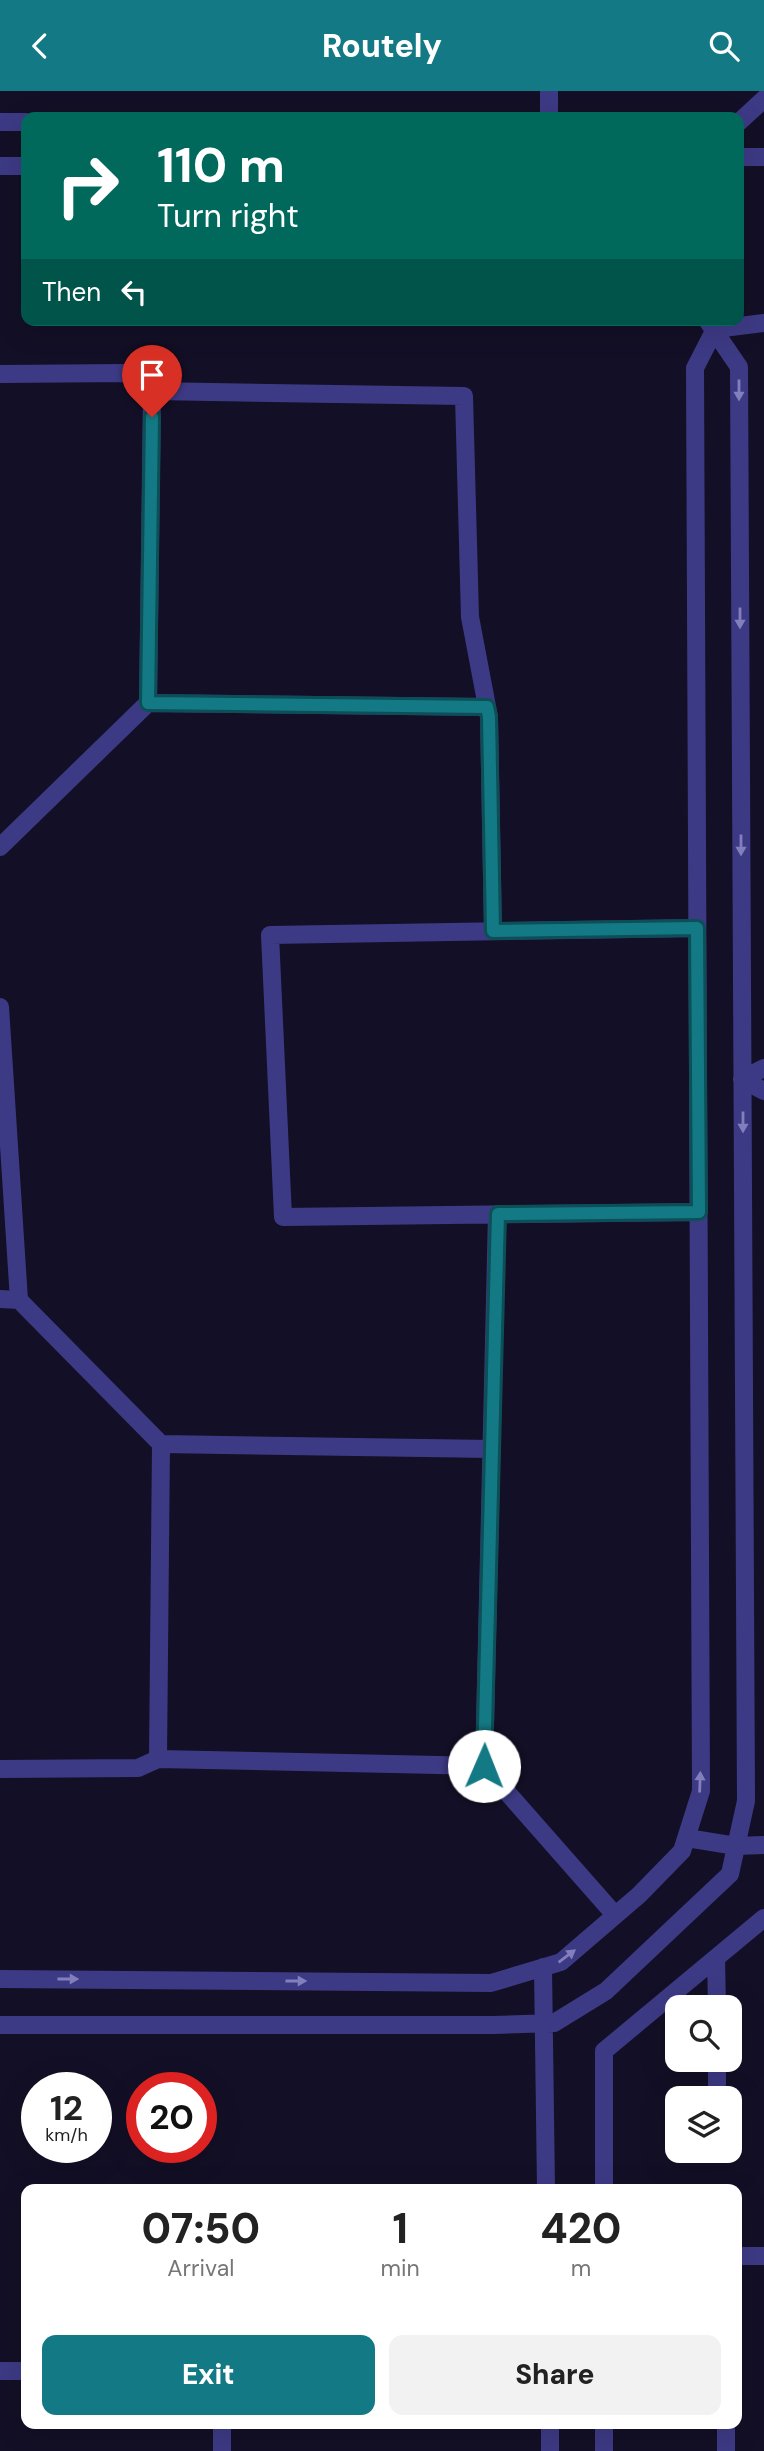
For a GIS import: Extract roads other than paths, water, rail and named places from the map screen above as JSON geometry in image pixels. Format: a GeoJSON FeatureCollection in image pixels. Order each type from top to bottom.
{"type":"FeatureCollection","features":[{"type":"Feature","properties":{"kind":"street"},"geometry":{"type":"LineString","coordinates":[[549,91],[549,112]]}},
{"type":"Feature","properties":{"kind":"street"},"geometry":{"type":"LineString","coordinates":[[744,117],[764,99]]}},
{"type":"Feature","properties":{"kind":"street"},"geometry":{"type":"LineString","coordinates":[[0,122],[21,122]]}},
{"type":"Feature","properties":{"kind":"street"},"geometry":{"type":"LineString","coordinates":[[744,157],[764,157]]}},
{"type":"Feature","properties":{"kind":"street"},"geometry":{"type":"LineString","coordinates":[[0,166],[21,166]]}},
{"type":"Feature","properties":{"kind":"street"},"geometry":{"type":"LineString","coordinates":[[744,324],[764,323]]}},
{"type":"Feature","properties":{"kind":"street"},"geometry":{"type":"LineString","coordinates":[[0,1979],[491,1983],[561,1962],[682,1851],[701,1791],[695,368],[711,326]]}},
{"type":"Feature","properties":{"kind":"street"},"geometry":{"type":"LineString","coordinates":[[0,2025],[554,2023],[606,1991],[730,1874],[746,1801],[739,367],[712,326]]}},
{"type":"Feature","properties":{"kind":"street"},"geometry":{"type":"LineString","coordinates":[[0,374],[128,373],[152,391],[464,396],[470,617],[489,717],[493,931]]}},
{"type":"Feature","properties":{"kind":"street"},"geometry":{"type":"LineString","coordinates":[[148,703],[152,391]]}},
{"type":"Feature","properties":{"kind":"street"},"geometry":{"type":"LineString","coordinates":[[0,847],[148,703],[487,707]]}},
{"type":"Feature","properties":{"kind":"street"},"geometry":{"type":"LineString","coordinates":[[697,928],[270,935],[283,1216],[699,1212]]}},
{"type":"Feature","properties":{"kind":"street"},"geometry":{"type":"LineString","coordinates":[[0,1007],[19,1300],[161,1444],[492,1449]]}},
{"type":"Feature","properties":{"kind":"street"},"geometry":{"type":"LineString","coordinates":[[742,1079],[764,1068]]}},
{"type":"Feature","properties":{"kind":"street"},"geometry":{"type":"LineString","coordinates":[[742,1079],[764,1091]]}},
{"type":"Feature","properties":{"kind":"street"},"geometry":{"type":"LineString","coordinates":[[498,1214],[484,1766],[615,1915]]}},
{"type":"Feature","properties":{"kind":"street"},"geometry":{"type":"LineString","coordinates":[[0,1299],[19,1300]]}},
{"type":"Feature","properties":{"kind":"street"},"geometry":{"type":"LineString","coordinates":[[159,1759],[161,1444]]}},
{"type":"Feature","properties":{"kind":"street"},"geometry":{"type":"LineString","coordinates":[[0,1769],[138,1769],[159,1759],[484,1766]]}},
{"type":"Feature","properties":{"kind":"street"},"geometry":{"type":"LineString","coordinates":[[687,1838],[736,1846],[764,1845]]}},
{"type":"Feature","properties":{"kind":"street"},"geometry":{"type":"LineString","coordinates":[[604,2184],[604,2051],[764,1918]]}},
{"type":"Feature","properties":{"kind":"street"},"geometry":{"type":"LineString","coordinates":[[716,1958],[717,1995]]}},
{"type":"Feature","properties":{"kind":"street"},"geometry":{"type":"LineString","coordinates":[[543,1967],[547,2184]]}},
{"type":"Feature","properties":{"kind":"street"},"geometry":{"type":"LineString","coordinates":[[742,2256],[764,2256]]}},
{"type":"Feature","properties":{"kind":"street"},"geometry":{"type":"LineString","coordinates":[[0,2371],[21,2371]]}},
{"type":"Feature","properties":{"kind":"street"},"geometry":{"type":"LineString","coordinates":[[222,2429],[222,2451]]}},
{"type":"Feature","properties":{"kind":"street"},"geometry":{"type":"LineString","coordinates":[[550,2429],[550,2451]]}},
{"type":"Feature","properties":{"kind":"street"},"geometry":{"type":"LineString","coordinates":[[604,2429],[604,2451]]}},
{"type":"Feature","properties":{"kind":"street"},"geometry":{"type":"LineString","coordinates":[[726,2429],[726,2451]]}}]}
